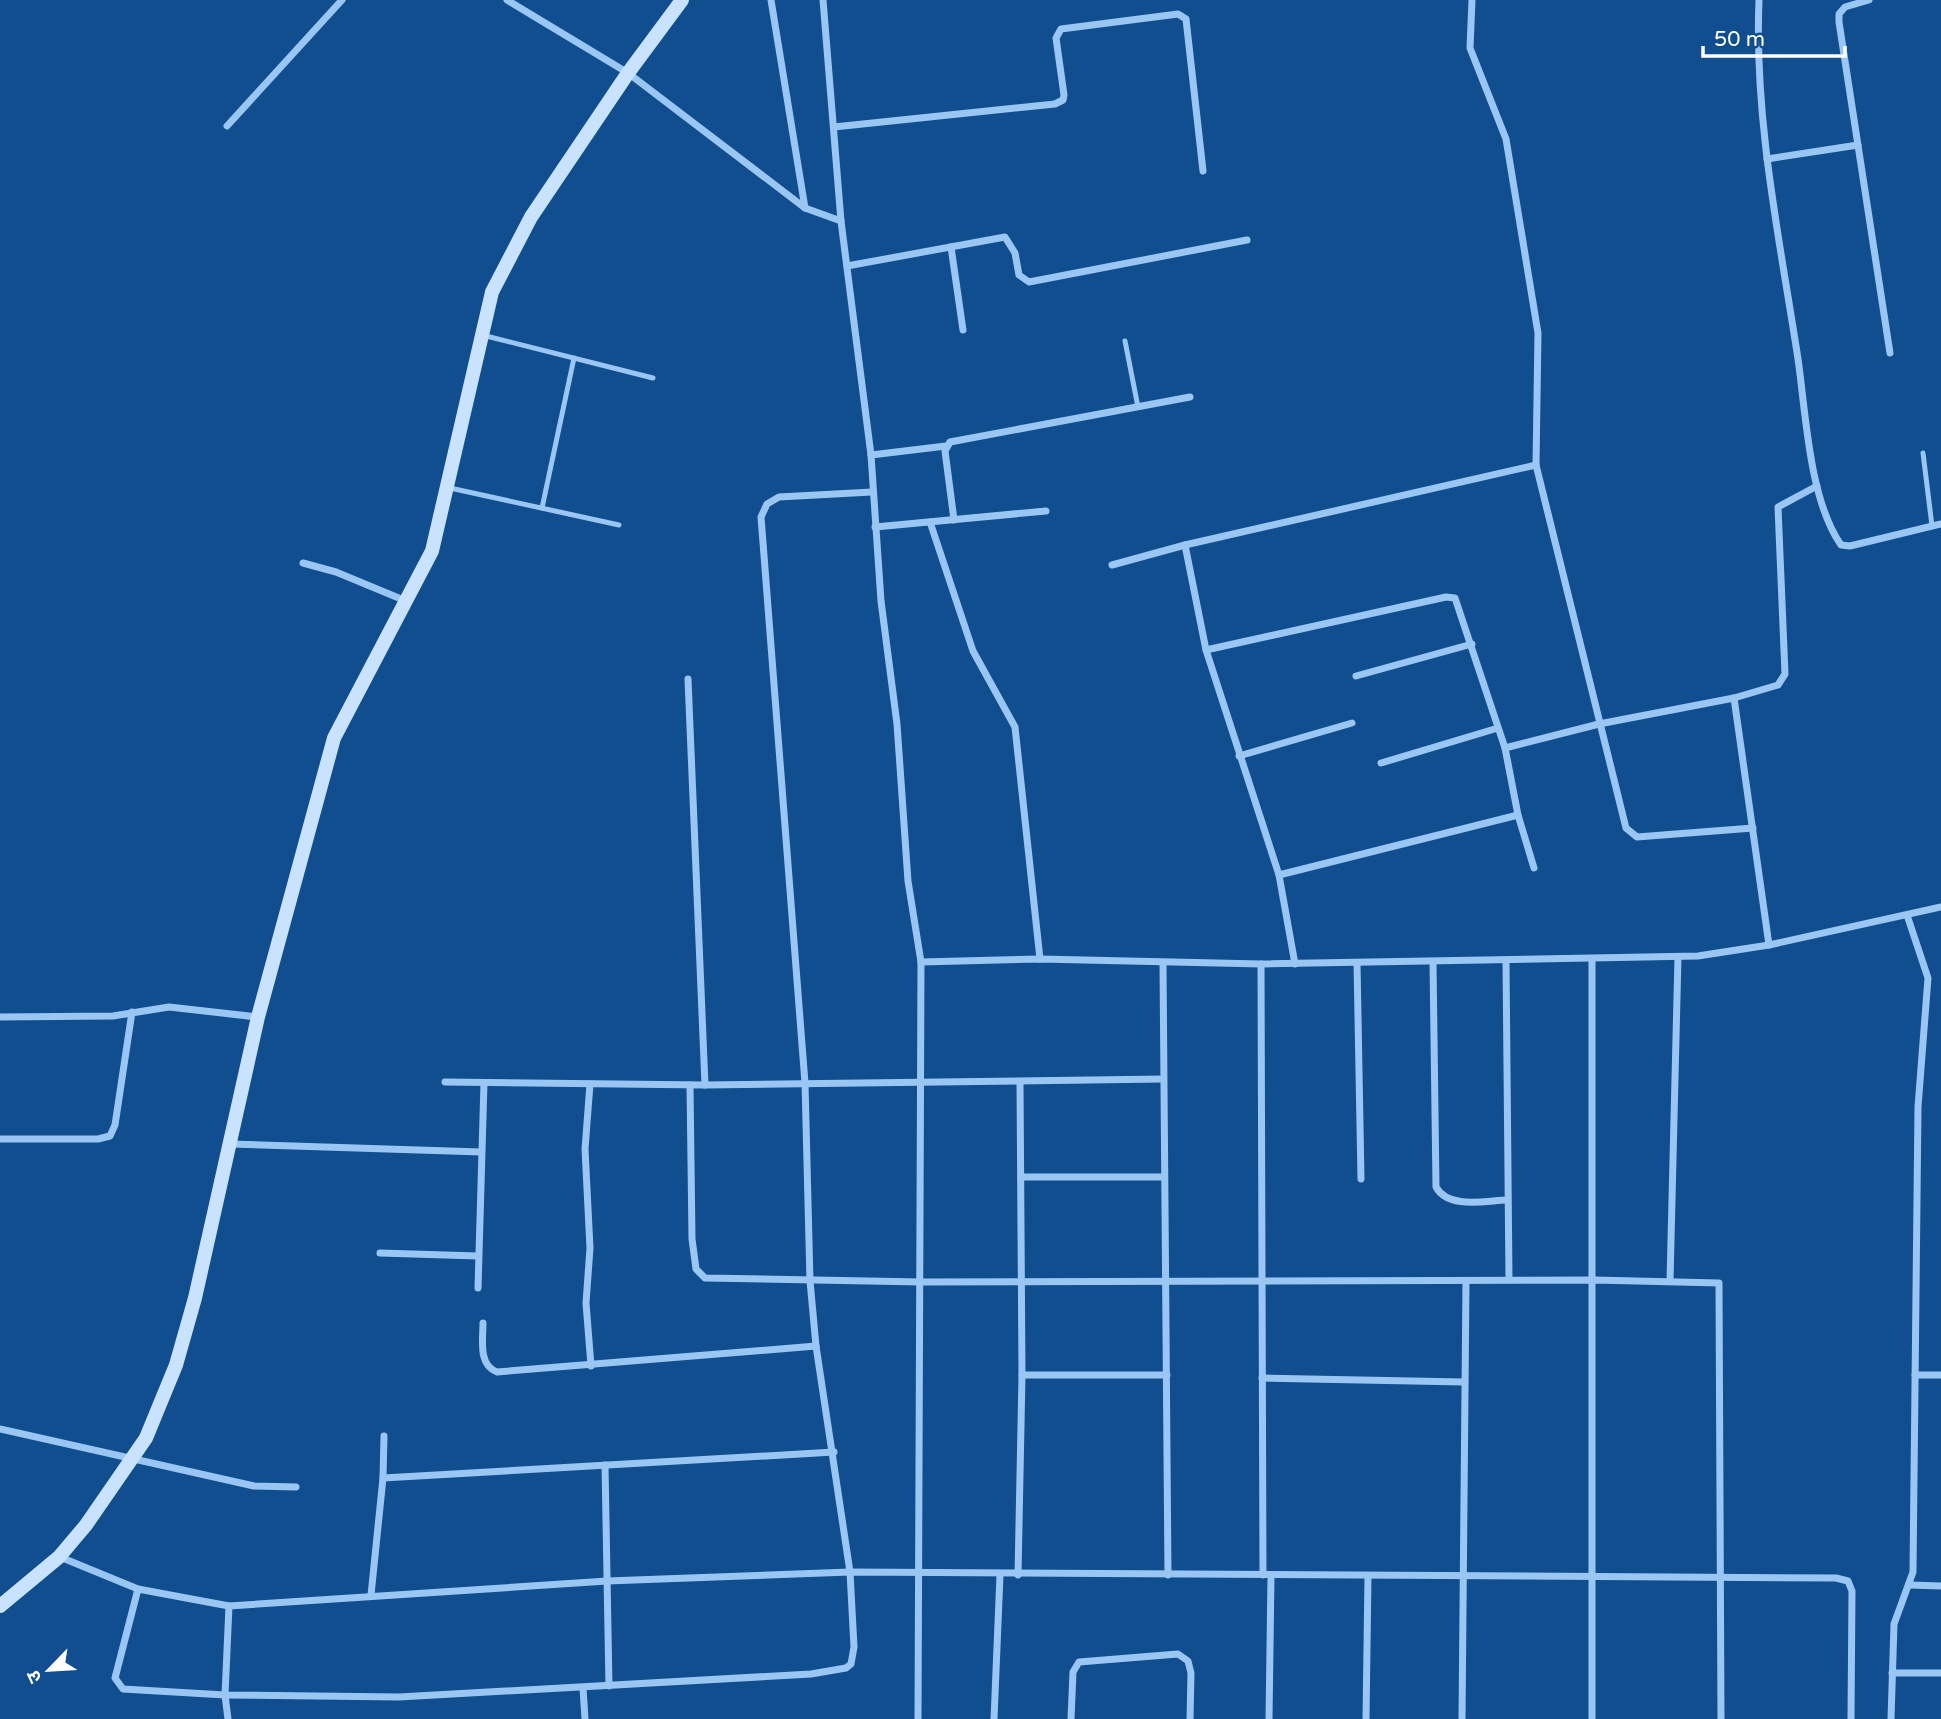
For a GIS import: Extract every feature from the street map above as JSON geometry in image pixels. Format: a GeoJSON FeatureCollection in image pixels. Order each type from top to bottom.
{"type":"FeatureCollection","features":[{"type":"Feature","properties":{"kind":"street"},"geometry":{"type":"LineString","coordinates":[[227,126],[342,0]]}},
{"type":"Feature","properties":{"kind":"street"},"geometry":{"type":"LineString","coordinates":[[507,0],[628,74],[805,208],[841,221]]}},
{"type":"Feature","properties":{"kind":"street"},"geometry":{"type":"LineString","coordinates":[[771,0],[805,208]]}},
{"type":"Feature","properties":{"kind":"street"},"geometry":{"type":"LineString","coordinates":[[823,0],[841,221],[871,455],[875,527],[897,724],[908,881],[921,962],[918,1719]]}},
{"type":"Feature","properties":{"kind":"street"},"geometry":{"type":"LineString","coordinates":[[1472,0],[1470,48],[1507,139],[1538,333],[1536,465],[1626,828],[1637,836],[1753,828]]}},
{"type":"Feature","properties":{"kind":"street"},"geometry":{"type":"LineString","coordinates":[[1759,0],[1756,57],[1767,159],[1817,486],[1841,545],[1850,546],[1941,524]]}},
{"type":"Feature","properties":{"kind":"street"},"geometry":{"type":"LineString","coordinates":[[1869,0],[1845,7],[1839,14],[1890,353]]}},
{"type":"Feature","properties":{"kind":"street"},"geometry":{"type":"LineString","coordinates":[[0,1606],[59,1557],[86,1525],[133,1460],[176,1365],[195,1298],[258,1017],[334,738],[432,551],[492,292],[531,217],[680,1]]}},
{"type":"Feature","properties":{"kind":"street"},"geometry":{"type":"LineString","coordinates":[[834,127],[1055,104],[1063,100],[1064,95],[1056,38],[1061,29],[1178,14],[1185,19],[1203,171]]}},
{"type":"Feature","properties":{"kind":"street"},"geometry":{"type":"LineString","coordinates":[[1767,159],[1858,145]]}},
{"type":"Feature","properties":{"kind":"street"},"geometry":{"type":"LineString","coordinates":[[847,266],[1008,238],[1019,275],[1029,282],[1247,240]]}},
{"type":"Feature","properties":{"kind":"street"},"geometry":{"type":"LineString","coordinates":[[951,247],[963,330]]}},
{"type":"Feature","properties":{"kind":"street"},"geometry":{"type":"LineString","coordinates":[[871,455],[946,446],[950,442],[1190,397]]}},
{"type":"Feature","properties":{"kind":"street"},"geometry":{"type":"LineString","coordinates":[[946,446],[954,520]]}},
{"type":"Feature","properties":{"kind":"street"},"geometry":{"type":"LineString","coordinates":[[1112,565],[1185,545],[1536,465]]}},
{"type":"Feature","properties":{"kind":"street"},"geometry":{"type":"LineString","coordinates":[[1505,748],[1599,724],[1774,688],[1784,679],[1778,507],[1817,486]]}},
{"type":"Feature","properties":{"kind":"street"},"geometry":{"type":"LineString","coordinates":[[138,1589],[115,1678],[123,1689],[225,1695],[399,1697],[811,1674],[846,1668],[851,1664],[854,1647],[850,1572],[816,1346],[810,1281],[805,1083],[761,517],[767,504],[779,497],[872,492]]}},
{"type":"Feature","properties":{"kind":"street"},"geometry":{"type":"LineString","coordinates":[[875,527],[1046,511]]}},
{"type":"Feature","properties":{"kind":"street"},"geometry":{"type":"LineString","coordinates":[[930,522],[973,651],[1016,726],[1040,959]]}},
{"type":"Feature","properties":{"kind":"street"},"geometry":{"type":"LineString","coordinates":[[1185,545],[1206,650],[1279,875],[1295,964]]}},
{"type":"Feature","properties":{"kind":"street"},"geometry":{"type":"LineString","coordinates":[[303,563],[336,572],[406,601]]}},
{"type":"Feature","properties":{"kind":"street"},"geometry":{"type":"LineString","coordinates":[[1206,650],[1451,597],[1459,603],[1505,748],[1518,815],[1534,868]]}},
{"type":"Feature","properties":{"kind":"street"},"geometry":{"type":"LineString","coordinates":[[1356,676],[1472,644]]}},
{"type":"Feature","properties":{"kind":"street"},"geometry":{"type":"LineString","coordinates":[[688,679],[705,1085]]}},
{"type":"Feature","properties":{"kind":"street"},"geometry":{"type":"LineString","coordinates":[[1734,698],[1769,945]]}},
{"type":"Feature","properties":{"kind":"street"},"geometry":{"type":"LineString","coordinates":[[1240,757],[1352,723]]}},
{"type":"Feature","properties":{"kind":"street"},"geometry":{"type":"LineString","coordinates":[[1381,763],[1498,728]]}},
{"type":"Feature","properties":{"kind":"street"},"geometry":{"type":"LineString","coordinates":[[1279,875],[1518,815]]}},
{"type":"Feature","properties":{"kind":"street"},"geometry":{"type":"LineString","coordinates":[[921,962],[1040,959],[1295,964],[1678,957],[1769,945],[1941,907]]}},
{"type":"Feature","properties":{"kind":"street"},"geometry":{"type":"LineString","coordinates":[[1892,1719],[1894,1624],[1913,1572],[1918,1107],[1928,978],[1907,915]]}},
{"type":"Feature","properties":{"kind":"street"},"geometry":{"type":"LineString","coordinates":[[1670,1281],[1678,957]]}},
{"type":"Feature","properties":{"kind":"street"},"geometry":{"type":"LineString","coordinates":[[1592,959],[1592,1719]]}},
{"type":"Feature","properties":{"kind":"street"},"geometry":{"type":"LineString","coordinates":[[1506,961],[1506,1200],[1509,1280]]}},
{"type":"Feature","properties":{"kind":"street"},"geometry":{"type":"LineString","coordinates":[[1433,962],[1436,1187],[1444,1198],[1456,1201],[1506,1200]]}},
{"type":"Feature","properties":{"kind":"street"},"geometry":{"type":"LineString","coordinates":[[1163,963],[1168,1575]]}},
{"type":"Feature","properties":{"kind":"street"},"geometry":{"type":"LineString","coordinates":[[1357,963],[1361,1179]]}},
{"type":"Feature","properties":{"kind":"street"},"geometry":{"type":"LineString","coordinates":[[1261,964],[1262,1378],[1269,1719]]}},
{"type":"Feature","properties":{"kind":"street"},"geometry":{"type":"LineString","coordinates":[[0,1017],[113,1016],[169,1007],[258,1017]]}},
{"type":"Feature","properties":{"kind":"street"},"geometry":{"type":"LineString","coordinates":[[0,1139],[98,1139],[110,1136],[132,1012]]}},
{"type":"Feature","properties":{"kind":"street"},"geometry":{"type":"LineString","coordinates":[[445,1082],[705,1085],[1163,1079]]}},
{"type":"Feature","properties":{"kind":"street"},"geometry":{"type":"LineString","coordinates":[[1018,1575],[1021,1375],[1020,1082]]}},
{"type":"Feature","properties":{"kind":"street"},"geometry":{"type":"LineString","coordinates":[[478,1287],[484,1083]]}},
{"type":"Feature","properties":{"kind":"street"},"geometry":{"type":"LineString","coordinates":[[590,1084],[585,1149],[590,1248],[586,1303],[591,1366]]}},
{"type":"Feature","properties":{"kind":"street"},"geometry":{"type":"LineString","coordinates":[[690,1085],[692,1239],[698,1273],[709,1278],[921,1282],[1714,1281],[1721,1286],[1721,1719]]}},
{"type":"Feature","properties":{"kind":"street"},"geometry":{"type":"LineString","coordinates":[[230,1144],[481,1152]]}},
{"type":"Feature","properties":{"kind":"street"},"geometry":{"type":"LineString","coordinates":[[1021,1177],[1164,1177]]}},
{"type":"Feature","properties":{"kind":"street"},"geometry":{"type":"LineString","coordinates":[[380,1253],[478,1256]]}},
{"type":"Feature","properties":{"kind":"street"},"geometry":{"type":"LineString","coordinates":[[1462,1719],[1466,1280]]}},
{"type":"Feature","properties":{"kind":"street"},"geometry":{"type":"LineString","coordinates":[[482,1323],[484,1359],[491,1370],[497,1372],[816,1346]]}},
{"type":"Feature","properties":{"kind":"street"},"geometry":{"type":"LineString","coordinates":[[1021,1375],[1167,1376]]}},
{"type":"Feature","properties":{"kind":"street"},"geometry":{"type":"LineString","coordinates":[[1915,1375],[1941,1375]]}},
{"type":"Feature","properties":{"kind":"street"},"geometry":{"type":"LineString","coordinates":[[1262,1378],[1464,1381]]}},
{"type":"Feature","properties":{"kind":"street"},"geometry":{"type":"LineString","coordinates":[[0,1429],[254,1486],[296,1487]]}},
{"type":"Feature","properties":{"kind":"street"},"geometry":{"type":"LineString","coordinates":[[371,1595],[383,1478],[384,1436]]}},
{"type":"Feature","properties":{"kind":"street"},"geometry":{"type":"LineString","coordinates":[[383,1478],[834,1452]]}},
{"type":"Feature","properties":{"kind":"street"},"geometry":{"type":"LineString","coordinates":[[605,1465],[609,1686]]}},
{"type":"Feature","properties":{"kind":"street"},"geometry":{"type":"LineString","coordinates":[[59,1557],[138,1589],[229,1606],[607,1581],[850,1572],[920,1575],[1836,1578],[1848,1581],[1852,1591],[1851,1719]]}},
{"type":"Feature","properties":{"kind":"street"},"geometry":{"type":"LineString","coordinates":[[994,1719],[1000,1575]]}},
{"type":"Feature","properties":{"kind":"street"},"geometry":{"type":"LineString","coordinates":[[1366,1719],[1368,1576]]}},
{"type":"Feature","properties":{"kind":"street"},"geometry":{"type":"LineString","coordinates":[[1910,1585],[1941,1586]]}},
{"type":"Feature","properties":{"kind":"street"},"geometry":{"type":"LineString","coordinates":[[228,1719],[225,1695],[229,1606]]}},
{"type":"Feature","properties":{"kind":"street"},"geometry":{"type":"LineString","coordinates":[[1071,1719],[1073,1672],[1079,1662],[1178,1654],[1190,1667],[1189,1719]]}},
{"type":"Feature","properties":{"kind":"street"},"geometry":{"type":"LineString","coordinates":[[1892,1672],[1941,1674]]}},
{"type":"Feature","properties":{"kind":"street"},"geometry":{"type":"LineString","coordinates":[[583,1688],[585,1719]]}},
{"type":"Feature","properties":{"kind":"lane"},"geometry":{"type":"LineString","coordinates":[[482,335],[653,378]]}},
{"type":"Feature","properties":{"kind":"lane"},"geometry":{"type":"LineString","coordinates":[[1125,341],[1138,407]]}},
{"type":"Feature","properties":{"kind":"lane"},"geometry":{"type":"LineString","coordinates":[[542,508],[574,358]]}},
{"type":"Feature","properties":{"kind":"lane"},"geometry":{"type":"LineString","coordinates":[[1923,453],[1932,526]]}},
{"type":"Feature","properties":{"kind":"lane"},"geometry":{"type":"LineString","coordinates":[[447,488],[619,526]]}}]}
